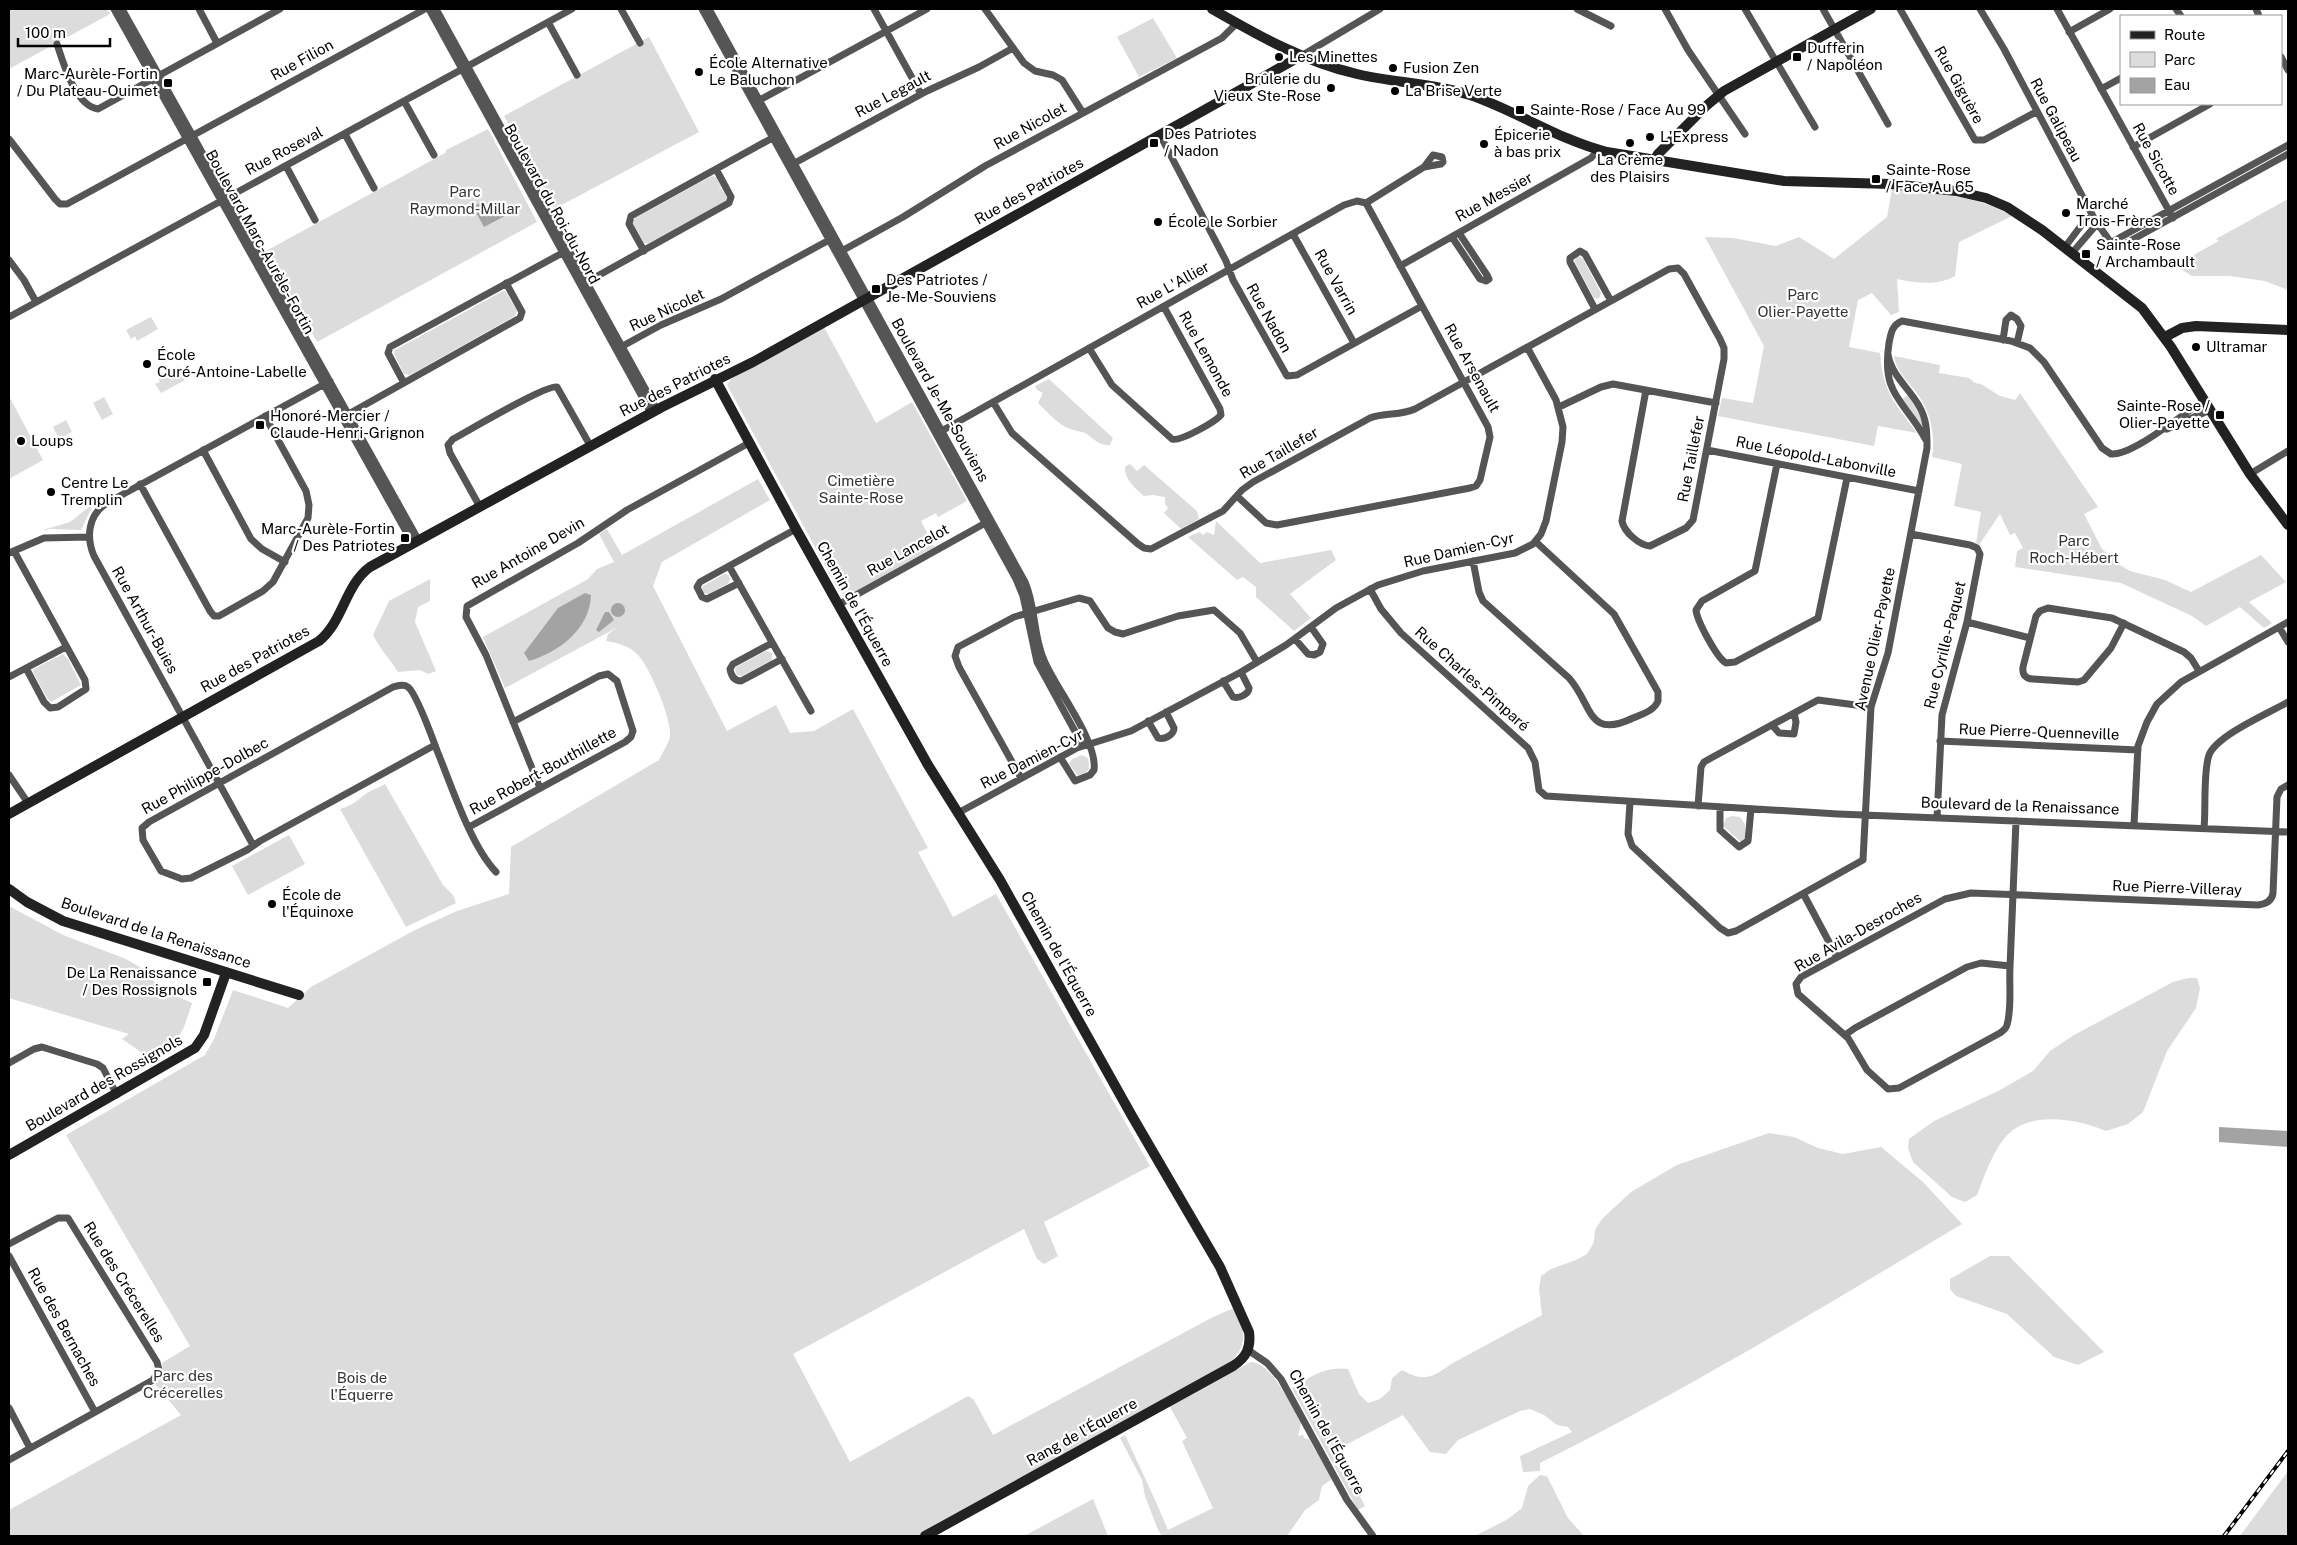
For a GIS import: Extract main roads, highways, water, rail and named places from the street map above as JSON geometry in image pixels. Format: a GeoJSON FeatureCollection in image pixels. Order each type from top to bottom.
{"type":"FeatureCollection","features":[{"type":"Feature","properties":{"kind":"water"},"geometry":{"type":"Polygon","coordinates":[[[482,202],[488,212],[499,205],[505,216],[484,227],[473,207],[482,202]]]}},
{"type":"Feature","properties":{"kind":"water"},"geometry":{"type":"Polygon","coordinates":[[[585,593],[591,595],[589,607],[579,628],[562,645],[529,661],[524,653],[558,608],[585,593]]]}},
{"type":"Feature","properties":{"kind":"water"},"geometry":{"type":"Polygon","coordinates":[[[615,603],[621,603],[625,610],[621,617],[615,617],[611,613],[611,607],[615,603]]]}},
{"type":"Feature","properties":{"kind":"water"},"geometry":{"type":"Polygon","coordinates":[[[605,612],[609,612],[614,620],[599,632],[596,630],[605,612]]]}},
{"type":"Feature","properties":{"kind":"water"},"geometry":{"type":"Polygon","coordinates":[[[2219,1127],[2288,1131],[2288,1147],[2219,1142],[2219,1127]]]}},
{"type":"Feature","properties":{"kind":"railway"},"geometry":{"type":"LineString","coordinates":[[2224,1536],[2288,1451]]}},
{"type":"Feature","properties":{"kind":"place","name":"Les Minettes"},"geometry":{"type":"Point","coordinates":[1279,57]}},
{"type":"Feature","properties":{"kind":"place","name":"Dufferin / Napoléon"},"geometry":{"type":"Point","coordinates":[1797,57]}},
{"type":"Feature","properties":{"kind":"place","name":"Fusion Zen"},"geometry":{"type":"Point","coordinates":[1393,68]}},
{"type":"Feature","properties":{"kind":"place","name":"École Alternative Le Baluchon"},"geometry":{"type":"Point","coordinates":[699,72]}},
{"type":"Feature","properties":{"kind":"place","name":"Marc-Aurèle-Fortin / Du Plateau-Ouimet"},"geometry":{"type":"Point","coordinates":[168,83]}},
{"type":"Feature","properties":{"kind":"place","name":"Brûlerie du Vieux Ste-Rose"},"geometry":{"type":"Point","coordinates":[1331,88]}},
{"type":"Feature","properties":{"kind":"place","name":"La Brise Verte"},"geometry":{"type":"Point","coordinates":[1395,91]}},
{"type":"Feature","properties":{"kind":"place","name":"Sainte-Rose / Face Au 99"},"geometry":{"type":"Point","coordinates":[1520,110]}},
{"type":"Feature","properties":{"kind":"place","name":"L'Express"},"geometry":{"type":"Point","coordinates":[1650,137]}},
{"type":"Feature","properties":{"kind":"place","name":"Des Patriotes / Nadon"},"geometry":{"type":"Point","coordinates":[1154,143]}},
{"type":"Feature","properties":{"kind":"place","name":"La Crème des Plaisirs"},"geometry":{"type":"Point","coordinates":[1630,143]}},
{"type":"Feature","properties":{"kind":"place","name":"Épicerie à bas prix"},"geometry":{"type":"Point","coordinates":[1484,144]}},
{"type":"Feature","properties":{"kind":"place","name":"Sainte-Rose / Face Au 65"},"geometry":{"type":"Point","coordinates":[1876,179]}},
{"type":"Feature","properties":{"kind":"place","name":"Marché Trois-Frères"},"geometry":{"type":"Point","coordinates":[2066,213]}},
{"type":"Feature","properties":{"kind":"place","name":"École le Sorbier"},"geometry":{"type":"Point","coordinates":[1158,222]}},
{"type":"Feature","properties":{"kind":"place","name":"Sainte-Rose / Archambault"},"geometry":{"type":"Point","coordinates":[2086,254]}},
{"type":"Feature","properties":{"kind":"place","name":"Des Patriotes / Je-Me-Souviens"},"geometry":{"type":"Point","coordinates":[876,289]}},
{"type":"Feature","properties":{"kind":"place","name":"Ultramar"},"geometry":{"type":"Point","coordinates":[2196,347]}},
{"type":"Feature","properties":{"kind":"place","name":"École Curé-Antoine-Labelle"},"geometry":{"type":"Point","coordinates":[147,364]}},
{"type":"Feature","properties":{"kind":"place","name":"Sainte-Rose / Olier-Payette"},"geometry":{"type":"Point","coordinates":[2220,415]}},
{"type":"Feature","properties":{"kind":"place","name":"Honoré-Mercier / Claude-Henri-Grignon"},"geometry":{"type":"Point","coordinates":[260,425]}},
{"type":"Feature","properties":{"kind":"place","name":"Loups"},"geometry":{"type":"Point","coordinates":[21,441]}},
{"type":"Feature","properties":{"kind":"place","name":"Centre Le Tremplin"},"geometry":{"type":"Point","coordinates":[51,492]}},
{"type":"Feature","properties":{"kind":"place","name":"Marc-Aurèle-Fortin / Des Patriotes"},"geometry":{"type":"Point","coordinates":[405,538]}},
{"type":"Feature","properties":{"kind":"place","name":"École de l'Équinoxe"},"geometry":{"type":"Point","coordinates":[272,904]}},
{"type":"Feature","properties":{"kind":"place","name":"De La Renaissance / Des Rossignols"},"geometry":{"type":"Point","coordinates":[207,982]}},
{"type":"Feature","properties":{"kind":"park label","name":"Parc Raymond-Millar"},"geometry":{"type":"Point","coordinates":[465,200]}},
{"type":"Feature","properties":{"kind":"park label","name":"Parc Olier-Payette"},"geometry":{"type":"Point","coordinates":[1803,304]}},
{"type":"Feature","properties":{"kind":"park label","name":"Cimetière Sainte-Rose"},"geometry":{"type":"Point","coordinates":[861,490]}},
{"type":"Feature","properties":{"kind":"park label","name":"Parc Roch-Hébert"},"geometry":{"type":"Point","coordinates":[2074,550]}},
{"type":"Feature","properties":{"kind":"park label","name":"Parc des Crécerelles"},"geometry":{"type":"Point","coordinates":[183,1384]}},
{"type":"Feature","properties":{"kind":"park label","name":"Bois de l'Équerre"},"geometry":{"type":"Point","coordinates":[362,1386]}}]}
